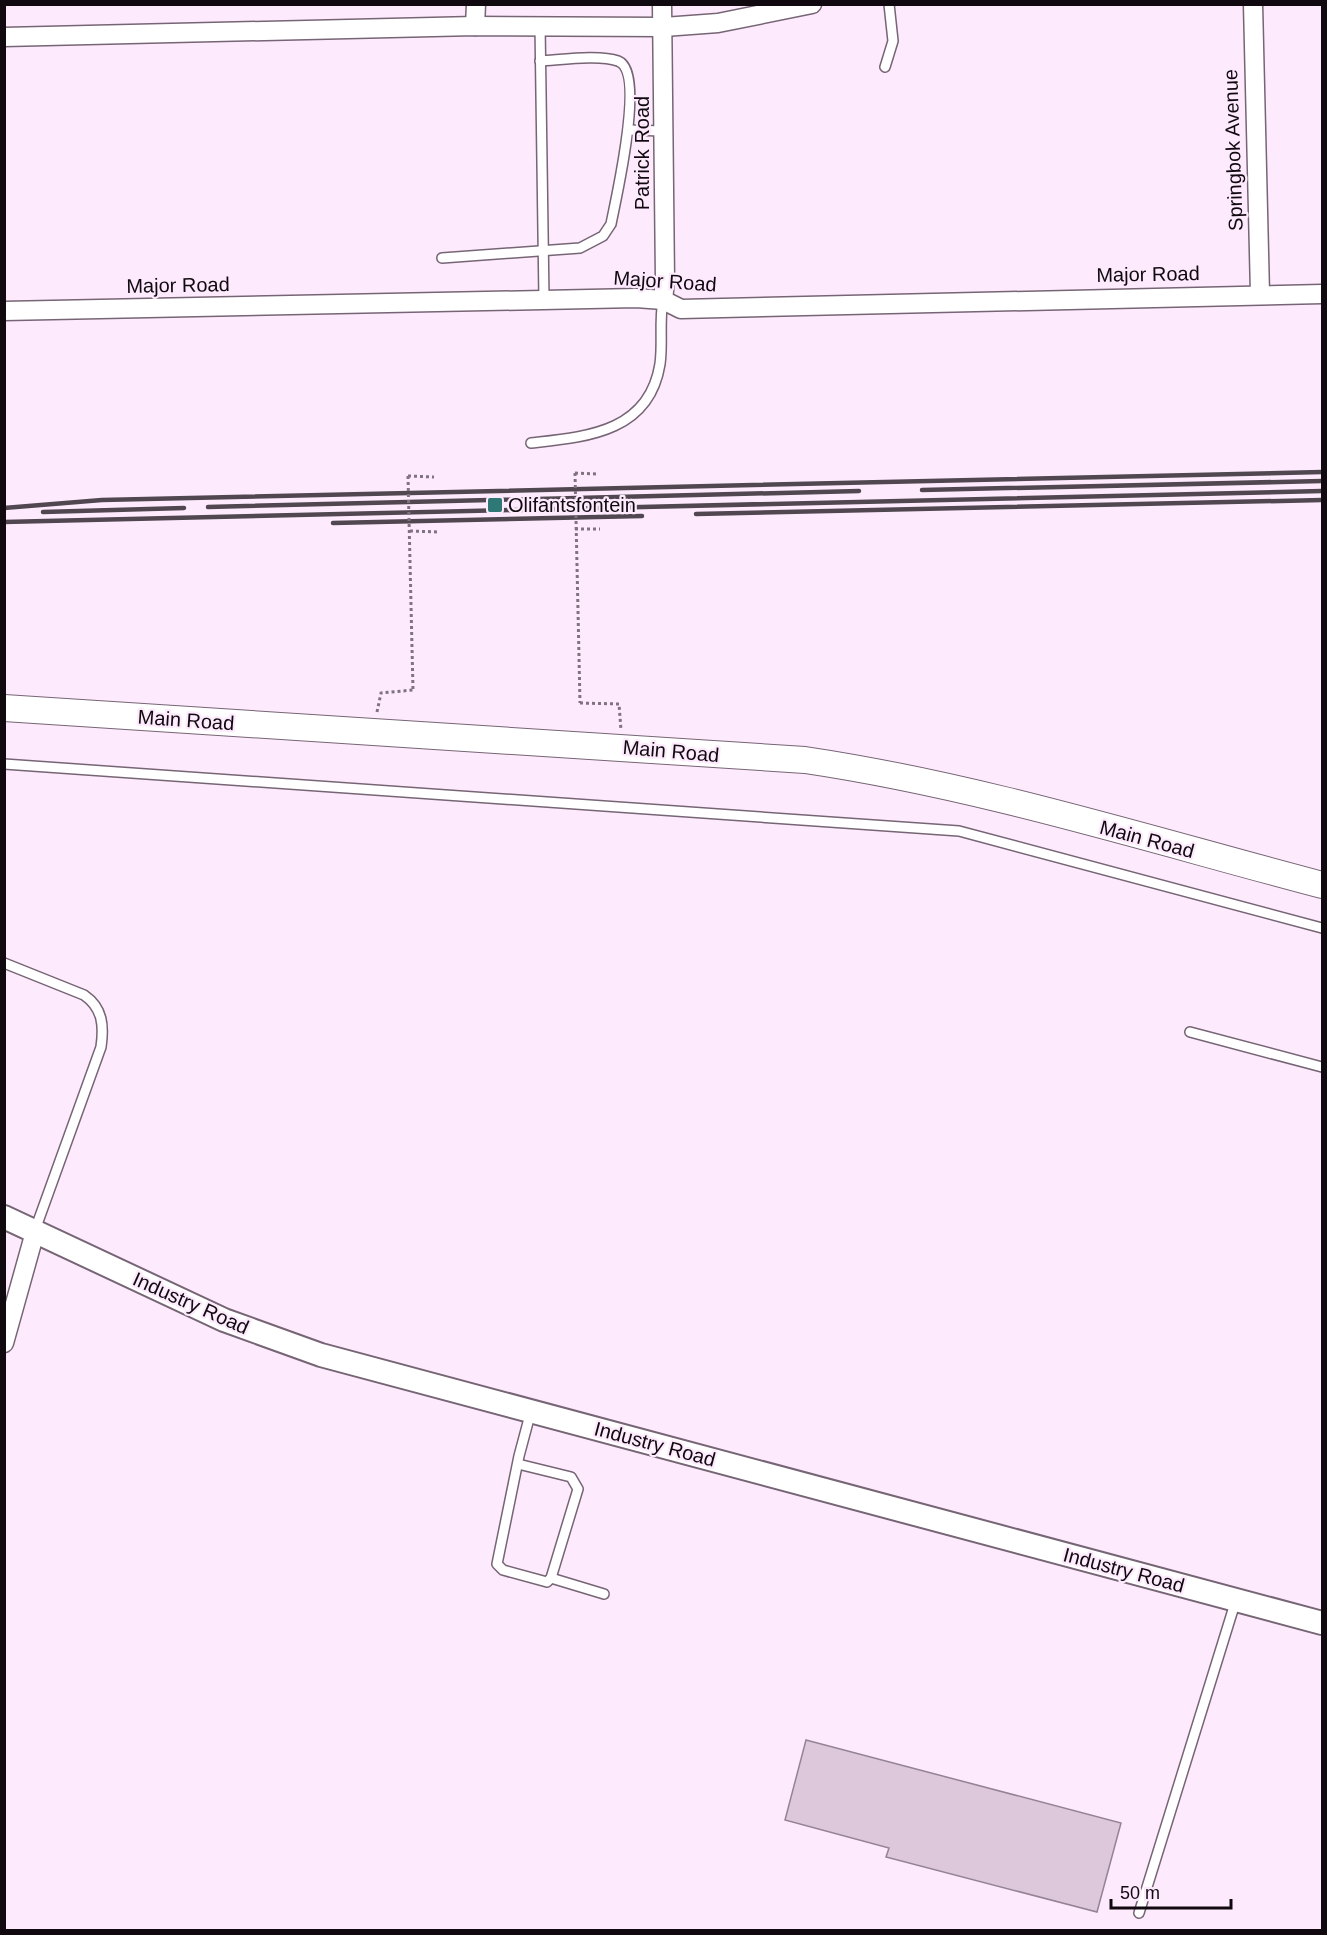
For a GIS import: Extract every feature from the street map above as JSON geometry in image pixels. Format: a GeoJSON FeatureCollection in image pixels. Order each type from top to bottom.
{"type":"FeatureCollection","features":[{"type":"Feature","properties":{"kind":"main road","name":"Main Road"},"geometry":{"type":"LineString","coordinates":[[4,708],[805,760],[963,790],[1323,885]]}},
{"type":"Feature","properties":{"kind":"street"},"geometry":{"type":"LineString","coordinates":[[475,26],[476,4]]}},
{"type":"Feature","properties":{"kind":"street","name":"Patrick Road"},"geometry":{"type":"LineString","coordinates":[[662,4],[665,281],[663,300]]}},
{"type":"Feature","properties":{"kind":"street"},"geometry":{"type":"LineString","coordinates":[[4,37],[540,25],[664,27],[718,23],[754,10],[812,4]]}},
{"type":"Feature","properties":{"kind":"street","name":"Springbok Avenue"},"geometry":{"type":"LineString","coordinates":[[1253,4],[1260,294]]}},
{"type":"Feature","properties":{"kind":"street","name":"Major Road"},"geometry":{"type":"LineString","coordinates":[[4,311],[544,300],[663,300],[681,309],[1323,294]]}},
{"type":"Feature","properties":{"kind":"street","name":"Industry Road"},"geometry":{"type":"LineString","coordinates":[[4,1217],[214,1315],[321,1355],[1323,1623]]}},
{"type":"Feature","properties":{"kind":"street"},"geometry":{"type":"LineString","coordinates":[[4,1342],[35,1232]]}},
{"type":"Feature","properties":{"kind":"lane"},"geometry":{"type":"LineString","coordinates":[[885,67],[893,41],[889,4]]}},
{"type":"Feature","properties":{"kind":"lane"},"geometry":{"type":"LineString","coordinates":[[540,25],[544,300]]}},
{"type":"Feature","properties":{"kind":"lane"},"geometry":{"type":"LineString","coordinates":[[442,258],[543,251],[588,245],[608,231],[628,130],[630,76],[626,66],[618,61],[606,59],[540,61]]}},
{"type":"Feature","properties":{"kind":"lane"},"geometry":{"type":"LineString","coordinates":[[628,130],[664,131]]}},
{"type":"Feature","properties":{"kind":"lane"},"geometry":{"type":"LineString","coordinates":[[531,443],[593,436],[634,415],[650,391],[660,365],[660,318],[663,300]]}},
{"type":"Feature","properties":{"kind":"lane"},"geometry":{"type":"LineString","coordinates":[[4,764],[959,831],[1323,928]]}},
{"type":"Feature","properties":{"kind":"lane"},"geometry":{"type":"LineString","coordinates":[[4,963],[84,995],[94,1002],[104,1026],[101,1047],[35,1232]]}},
{"type":"Feature","properties":{"kind":"lane"},"geometry":{"type":"LineString","coordinates":[[1190,1032],[1323,1067]]}},
{"type":"Feature","properties":{"kind":"lane"},"geometry":{"type":"LineString","coordinates":[[518,1464],[572,1477],[578,1489],[551,1578],[547,1582],[540,1582],[503,1570],[497,1564],[518,1464],[531,1412]]}},
{"type":"Feature","properties":{"kind":"lane"},"geometry":{"type":"LineString","coordinates":[[551,1578],[604,1594]]}},
{"type":"Feature","properties":{"kind":"lane"},"geometry":{"type":"LineString","coordinates":[[1139,1913],[1236,1600]]}},
{"type":"Feature","properties":{"kind":"path"},"geometry":{"type":"LineString","coordinates":[[596,474],[575,473],[580,703],[619,704],[622,747]]}},
{"type":"Feature","properties":{"kind":"path"},"geometry":{"type":"LineString","coordinates":[[381,693],[413,690],[408,476],[434,477]]}},
{"type":"Feature","properties":{"kind":"path"},"geometry":{"type":"LineString","coordinates":[[575,530],[600,529]]}},
{"type":"Feature","properties":{"kind":"path"},"geometry":{"type":"LineString","coordinates":[[410,531],[440,532]]}},
{"type":"Feature","properties":{"kind":"building"},"geometry":{"type":"Polygon","coordinates":[[[806,1740],[1121,1823],[1097,1912],[886,1857],[889,1848],[785,1820],[806,1740]]]}},
{"type":"Feature","properties":{"kind":"railway"},"geometry":{"type":"LineString","coordinates":[[4,508],[102,500],[1322,472]]}},
{"type":"Feature","properties":{"kind":"railway"},"geometry":{"type":"LineString","coordinates":[[922,490],[1322,481]]}},
{"type":"Feature","properties":{"kind":"railway"},"geometry":{"type":"LineString","coordinates":[[208,507],[859,491]]}},
{"type":"Feature","properties":{"kind":"railway"},"geometry":{"type":"LineString","coordinates":[[4,522],[1322,491]]}},
{"type":"Feature","properties":{"kind":"railway"},"geometry":{"type":"LineString","coordinates":[[696,514],[1322,500]]}},
{"type":"Feature","properties":{"kind":"railway"},"geometry":{"type":"LineString","coordinates":[[43,512],[184,508]]}},
{"type":"Feature","properties":{"kind":"railway"},"geometry":{"type":"LineString","coordinates":[[333,523],[642,516]]}},
{"type":"Feature","properties":{"kind":"place","name":"Olifantsfontein"},"geometry":{"type":"Point","coordinates":[495,505]}}]}
